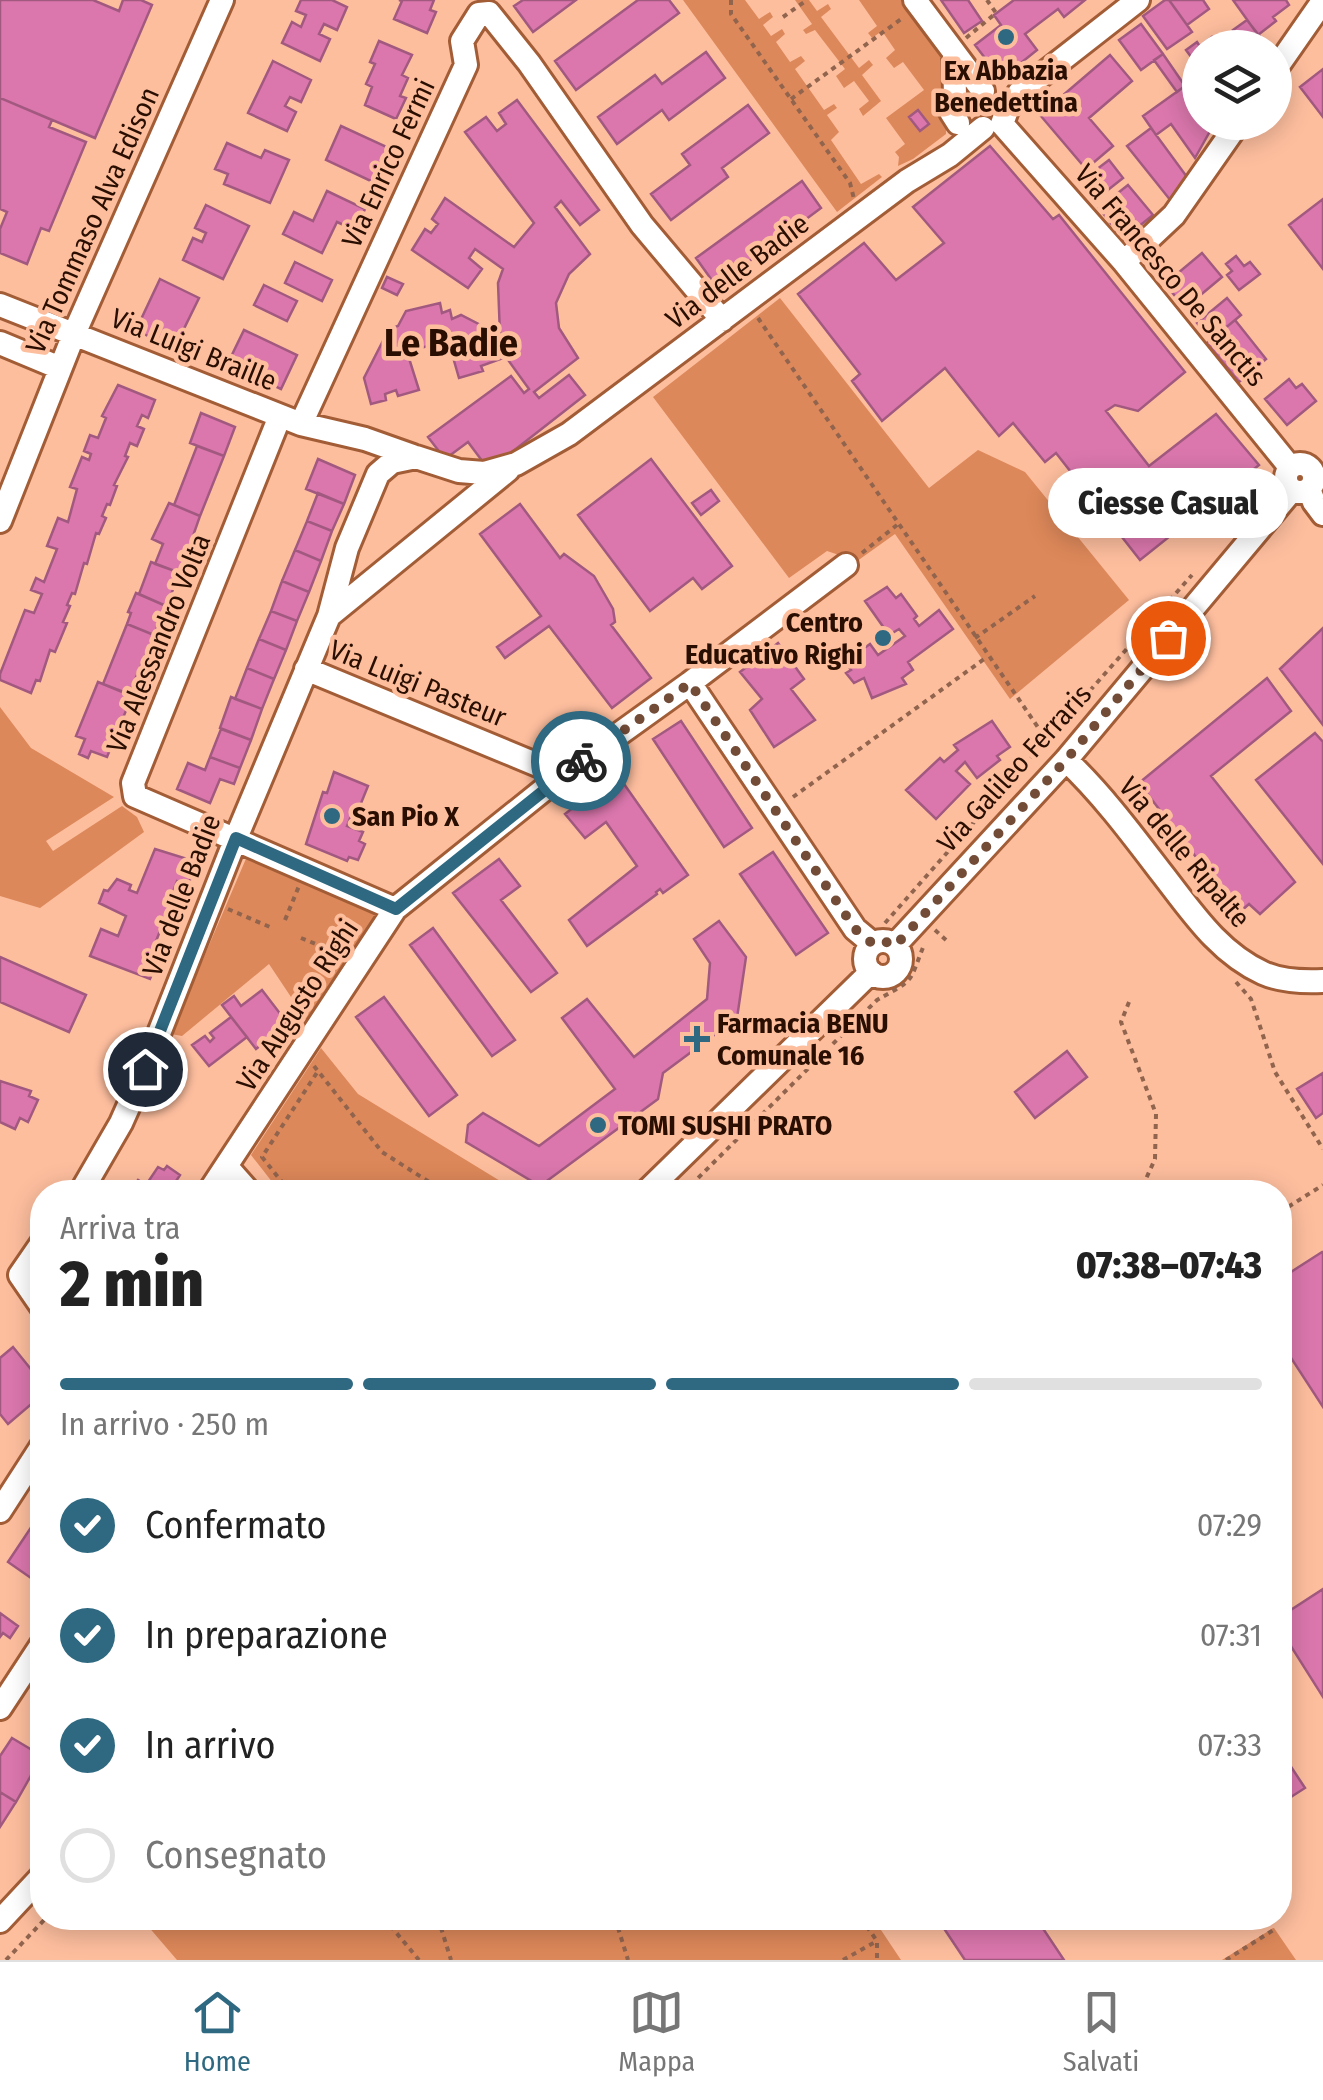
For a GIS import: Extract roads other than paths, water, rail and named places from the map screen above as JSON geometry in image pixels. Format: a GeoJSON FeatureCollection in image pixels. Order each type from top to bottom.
{"type":"FeatureCollection","features":[{"type":"Feature","properties":{"kind":"street","name":"Via Tommaso Alva Edison"},"geometry":{"type":"LineString","coordinates":[[0,521],[74,334],[222,0]]}},
{"type":"Feature","properties":{"kind":"street","name":"Via delle Badie"},"geometry":{"type":"LineString","coordinates":[[329,616],[516,464],[569,434],[942,157],[950,155],[999,108],[1138,0]]}},
{"type":"Feature","properties":{"kind":"street"},"geometry":{"type":"LineString","coordinates":[[1292,46],[1323,1]]}},
{"type":"Feature","properties":{"kind":"street","name":"Via Francesco De Sanctis"},"geometry":{"type":"LineString","coordinates":[[917,3],[958,47],[999,108],[1124,262],[1305,473],[1314,502],[1323,514]]}},
{"type":"Feature","properties":{"kind":"street","name":"Via Enrico Fermi"},"geometry":{"type":"LineString","coordinates":[[290,420],[466,65],[462,41],[479,14],[488,13],[528,62],[642,225],[722,320]]}},
{"type":"Feature","properties":{"kind":"street"},"geometry":{"type":"LineString","coordinates":[[958,47],[951,112],[958,124],[999,108]]}},
{"type":"Feature","properties":{"kind":"street"},"geometry":{"type":"LineString","coordinates":[[955,95],[968,90],[999,108]]}},
{"type":"Feature","properties":{"kind":"street","name":"Via delle Badie"},"geometry":{"type":"LineString","coordinates":[[942,157],[958,124]]}},
{"type":"Feature","properties":{"kind":"street"},"geometry":{"type":"LineString","coordinates":[[1124,262],[1174,214],[1225,140]]}},
{"type":"Feature","properties":{"kind":"street","name":"Via Luigi Braille"},"geometry":{"type":"LineString","coordinates":[[0,305],[290,420],[416,458]]}},
{"type":"Feature","properties":{"kind":"street"},"geometry":{"type":"LineString","coordinates":[[0,343],[60,368]]}},
{"type":"Feature","properties":{"kind":"street","name":"Via Alessandro Volta"},"geometry":{"type":"LineString","coordinates":[[290,420],[133,784],[135,796],[396,909]]}},
{"type":"Feature","properties":{"kind":"street"},"geometry":{"type":"LineString","coordinates":[[368,441],[378,450],[378,474]]}},
{"type":"Feature","properties":{"kind":"street","name":"Via delle Badie"},"geometry":{"type":"LineString","coordinates":[[416,458],[484,473],[516,464]]}},
{"type":"Feature","properties":{"kind":"street"},"geometry":{"type":"LineString","coordinates":[[378,474],[392,462],[416,458]]}},
{"type":"Feature","properties":{"kind":"street"},"geometry":{"type":"LineString","coordinates":[[440,466],[454,492],[440,528]]}},
{"type":"Feature","properties":{"kind":"street","name":"Via Galileo Ferraris"},"geometry":{"type":"LineString","coordinates":[[884,945],[1066,760],[1305,473]]}},
{"type":"Feature","properties":{"kind":"street","name":"Via delle Badie"},"geometry":{"type":"LineString","coordinates":[[89,1180],[113,1140],[145,1069],[329,616],[347,548],[378,474]]}},
{"type":"Feature","properties":{"kind":"street"},"geometry":{"type":"LineString","coordinates":[[347,548],[356,567],[381,572]]}},
{"type":"Feature","properties":{"kind":"street","name":"Via Augusto Righi"},"geometry":{"type":"LineString","coordinates":[[218,1180],[396,909],[562,774],[846,565]]}},
{"type":"Feature","properties":{"kind":"street","name":"Via Luigi Pasteur"},"geometry":{"type":"LineString","coordinates":[[306,669],[562,774]]}},
{"type":"Feature","properties":{"kind":"street"},"geometry":{"type":"LineString","coordinates":[[690,683],[855,929],[884,945]]}},
{"type":"Feature","properties":{"kind":"street","name":"Via delle Ripalte"},"geometry":{"type":"LineString","coordinates":[[1066,760],[1098,793],[1215,940],[1237,959],[1266,975],[1323,982]]}},
{"type":"Feature","properties":{"kind":"street"},"geometry":{"type":"LineString","coordinates":[[658,1180],[871,972],[865,956],[884,945]]}},
{"type":"Feature","properties":{"kind":"street"},"geometry":{"type":"LineString","coordinates":[[227,1167],[238,1180]]}},
{"type":"Feature","properties":{"kind":"street"},"geometry":{"type":"LineString","coordinates":[[30,1255],[10,1276],[30,1295]]}},
{"type":"Feature","properties":{"kind":"street"},"geometry":{"type":"LineString","coordinates":[[0,1512],[30,1465]]}},
{"type":"Feature","properties":{"kind":"street"},"geometry":{"type":"LineString","coordinates":[[0,1708],[30,1662]]}},
{"type":"Feature","properties":{"kind":"street"},"geometry":{"type":"LineString","coordinates":[[0,1922],[30,1889]]}},
{"type":"Feature","properties":{"kind":"place","name":"Ex Abbazia Benedettina"},"geometry":{"type":"Point","coordinates":[1006,37]}},
{"type":"Feature","properties":{"kind":"place","name":"Centro Educativo Righi"},"geometry":{"type":"Point","coordinates":[883,638]}},
{"type":"Feature","properties":{"kind":"place","name":"Ciesse Casual"},"geometry":{"type":"Point","coordinates":[1168,638]}},
{"type":"Feature","properties":{"kind":"place","name":"San Pio X"},"geometry":{"type":"Point","coordinates":[332,816]}},
{"type":"Feature","properties":{"kind":"place","name":"Farmacia BENU Comunale 16"},"geometry":{"type":"Point","coordinates":[697,1039]}},
{"type":"Feature","properties":{"kind":"place","name":"TOMI SUSHI PRATO"},"geometry":{"type":"Point","coordinates":[598,1125]}},
{"type":"Feature","properties":{"kind":"district","name":"Le Badie"},"geometry":{"type":"Point","coordinates":[451,343]}}]}
